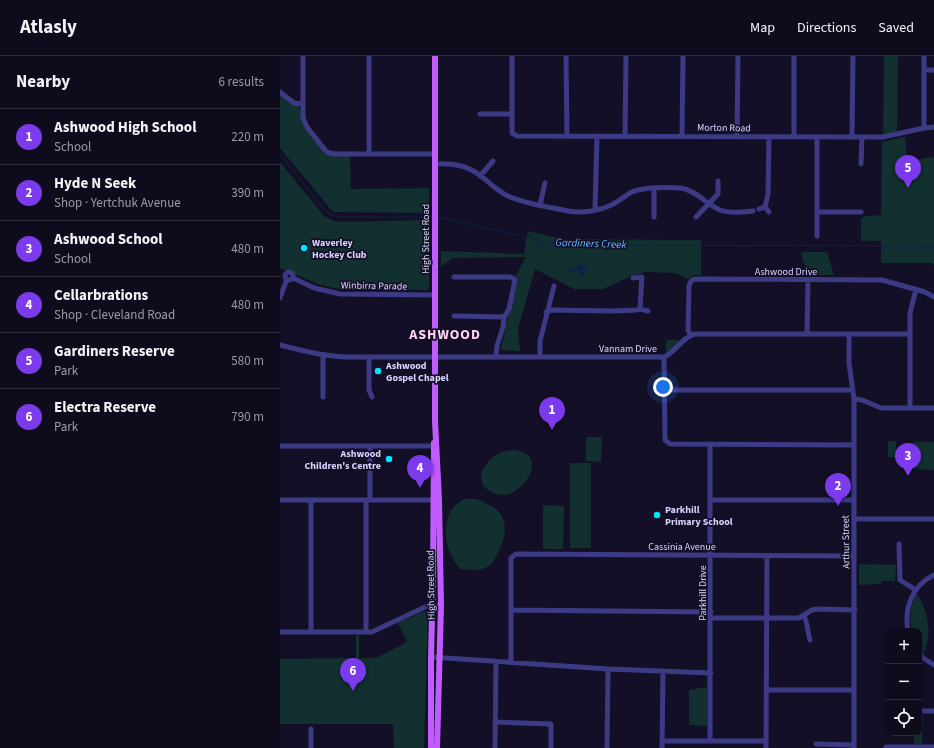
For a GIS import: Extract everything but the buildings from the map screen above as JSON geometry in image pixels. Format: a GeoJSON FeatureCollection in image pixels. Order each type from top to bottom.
{"type":"FeatureCollection","features":[{"type":"Feature","properties":{"kind":"main road","name":"High Street Road"},"geometry":{"type":"LineString","coordinates":[[435,56],[435,446],[441,606],[437,748]]}},
{"type":"Feature","properties":{"kind":"main road","name":"High Street Road"},"geometry":{"type":"LineString","coordinates":[[431,748],[432,605],[436,500]]}},
{"type":"Feature","properties":{"kind":"street"},"geometry":{"type":"LineString","coordinates":[[303,56],[303,118],[329,153],[435,154]]}},
{"type":"Feature","properties":{"kind":"street"},"geometry":{"type":"LineString","coordinates":[[369,56],[369,154]]}},
{"type":"Feature","properties":{"kind":"street"},"geometry":{"type":"LineString","coordinates":[[480,114],[512,114],[512,56]]}},
{"type":"Feature","properties":{"kind":"street"},"geometry":{"type":"LineString","coordinates":[[566,56],[566,136]]}},
{"type":"Feature","properties":{"kind":"street"},"geometry":{"type":"LineString","coordinates":[[625,135],[626,56]]}},
{"type":"Feature","properties":{"kind":"street"},"geometry":{"type":"LineString","coordinates":[[682,136],[683,56]]}},
{"type":"Feature","properties":{"kind":"street"},"geometry":{"type":"LineString","coordinates":[[737,136],[738,56]]}},
{"type":"Feature","properties":{"kind":"street"},"geometry":{"type":"LineString","coordinates":[[794,56],[794,137]]}},
{"type":"Feature","properties":{"kind":"street"},"geometry":{"type":"LineString","coordinates":[[852,56],[852,137]]}},
{"type":"Feature","properties":{"kind":"street"},"geometry":{"type":"LineString","coordinates":[[924,56],[924,128]]}},
{"type":"Feature","properties":{"kind":"street"},"geometry":{"type":"LineString","coordinates":[[924,70],[934,70]]}},
{"type":"Feature","properties":{"kind":"street"},"geometry":{"type":"LineString","coordinates":[[280,92],[296,104],[303,103]]}},
{"type":"Feature","properties":{"kind":"street","name":"Morton Road"},"geometry":{"type":"LineString","coordinates":[[512,114],[513,134],[518,136],[625,135],[883,137],[934,127]]}},
{"type":"Feature","properties":{"kind":"street"},"geometry":{"type":"LineString","coordinates":[[596,136],[596,210]]}},
{"type":"Feature","properties":{"kind":"street"},"geometry":{"type":"LineString","coordinates":[[768,212],[765,207],[768,194],[769,137]]}},
{"type":"Feature","properties":{"kind":"street"},"geometry":{"type":"LineString","coordinates":[[817,137],[817,236]]}},
{"type":"Feature","properties":{"kind":"street"},"geometry":{"type":"LineString","coordinates":[[861,164],[862,137]]}},
{"type":"Feature","properties":{"kind":"street"},"geometry":{"type":"LineString","coordinates":[[480,176],[493,161]]}},
{"type":"Feature","properties":{"kind":"street"},"geometry":{"type":"LineString","coordinates":[[435,164],[458,165],[471,170],[509,197],[568,211],[596,210],[610,206],[632,192],[654,188],[681,188],[695,193],[710,204],[726,212],[756,210],[765,207]]}},
{"type":"Feature","properties":{"kind":"street"},"geometry":{"type":"LineString","coordinates":[[696,217],[718,194],[718,181]]}},
{"type":"Feature","properties":{"kind":"street"},"geometry":{"type":"LineString","coordinates":[[540,205],[545,183]]}},
{"type":"Feature","properties":{"kind":"street"},"geometry":{"type":"LineString","coordinates":[[654,188],[654,217]]}},
{"type":"Feature","properties":{"kind":"street"},"geometry":{"type":"LineString","coordinates":[[817,212],[861,212]]}},
{"type":"Feature","properties":{"kind":"street"},"geometry":{"type":"LineString","coordinates":[[280,298],[286,276]]}},
{"type":"Feature","properties":{"kind":"street","name":"Winbirra Parade"},"geometry":{"type":"LineString","coordinates":[[286,276],[314,288],[340,294],[435,295]]}},
{"type":"Feature","properties":{"kind":"street"},"geometry":{"type":"LineString","coordinates":[[454,277],[511,277],[515,280],[508,309],[504,317],[496,356]]}},
{"type":"Feature","properties":{"kind":"street"},"geometry":{"type":"LineString","coordinates":[[633,278],[642,277],[640,309]]}},
{"type":"Feature","properties":{"kind":"street","name":"Ashwood Drive"},"geometry":{"type":"LineString","coordinates":[[691,335],[688,330],[689,286],[691,281],[694,279],[882,280],[916,289],[934,297]]}},
{"type":"Feature","properties":{"kind":"street"},"geometry":{"type":"LineString","coordinates":[[807,334],[808,280]]}},
{"type":"Feature","properties":{"kind":"street"},"geometry":{"type":"LineString","coordinates":[[540,357],[540,341],[546,312],[554,286]]}},
{"type":"Feature","properties":{"kind":"street"},"geometry":{"type":"LineString","coordinates":[[910,407],[910,313],[916,289]]}},
{"type":"Feature","properties":{"kind":"street"},"geometry":{"type":"LineString","coordinates":[[546,312],[552,310],[612,311],[640,309],[648,311]]}},
{"type":"Feature","properties":{"kind":"street"},"geometry":{"type":"LineString","coordinates":[[454,316],[504,317]]}},
{"type":"Feature","properties":{"kind":"street"},"geometry":{"type":"LineString","coordinates":[[691,335],[909,334]]}},
{"type":"Feature","properties":{"kind":"street","name":"Vannam Drive"},"geometry":{"type":"LineString","coordinates":[[280,344],[323,356],[664,357],[670,354],[691,335]]}},
{"type":"Feature","properties":{"kind":"street","name":"Arthur Street"},"geometry":{"type":"LineString","coordinates":[[849,335],[849,363],[854,399],[854,746]]}},
{"type":"Feature","properties":{"kind":"street"},"geometry":{"type":"LineString","coordinates":[[323,356],[323,397]]}},
{"type":"Feature","properties":{"kind":"street"},"geometry":{"type":"LineString","coordinates":[[369,357],[369,390],[372,397]]}},
{"type":"Feature","properties":{"kind":"street"},"geometry":{"type":"LineString","coordinates":[[664,357],[665,440],[670,444],[854,445]]}},
{"type":"Feature","properties":{"kind":"street"},"geometry":{"type":"LineString","coordinates":[[665,390],[853,390]]}},
{"type":"Feature","properties":{"kind":"street"},"geometry":{"type":"LineString","coordinates":[[854,399],[862,400],[881,408],[934,408]]}},
{"type":"Feature","properties":{"kind":"street","name":"Parkhill Drive"},"geometry":{"type":"LineString","coordinates":[[710,444],[710,741]]}},
{"type":"Feature","properties":{"kind":"street"},"geometry":{"type":"LineString","coordinates":[[280,446],[435,446]]}},
{"type":"Feature","properties":{"kind":"street"},"geometry":{"type":"LineString","coordinates":[[366,632],[370,446]]}},
{"type":"Feature","properties":{"kind":"street"},"geometry":{"type":"LineString","coordinates":[[280,500],[436,500]]}},
{"type":"Feature","properties":{"kind":"street"},"geometry":{"type":"LineString","coordinates":[[311,500],[311,632]]}},
{"type":"Feature","properties":{"kind":"street"},"geometry":{"type":"LineString","coordinates":[[711,500],[854,500]]}},
{"type":"Feature","properties":{"kind":"street"},"geometry":{"type":"LineString","coordinates":[[854,519],[934,519]]}},
{"type":"Feature","properties":{"kind":"street"},"geometry":{"type":"LineString","coordinates":[[899,544],[900,580],[916,590]]}},
{"type":"Feature","properties":{"kind":"street","name":"Cassinia Avenue"},"geometry":{"type":"LineString","coordinates":[[511,610],[511,558],[516,554],[854,556]]}},
{"type":"Feature","properties":{"kind":"street"},"geometry":{"type":"LineString","coordinates":[[766,748],[767,556]]}},
{"type":"Feature","properties":{"kind":"street"},"geometry":{"type":"LineString","coordinates":[[908,628],[907,612],[909,603],[916,590],[926,580],[934,575]]}},
{"type":"Feature","properties":{"kind":"street"},"geometry":{"type":"LineString","coordinates":[[280,632],[372,632],[427,606],[441,606]]}},
{"type":"Feature","properties":{"kind":"street"},"geometry":{"type":"LineString","coordinates":[[711,618],[799,618],[812,610],[818,609],[855,610]]}},
{"type":"Feature","properties":{"kind":"street"},"geometry":{"type":"LineString","coordinates":[[511,662],[511,610],[711,612]]}},
{"type":"Feature","properties":{"kind":"street"},"geometry":{"type":"LineString","coordinates":[[804,616],[807,621],[810,640]]}},
{"type":"Feature","properties":{"kind":"street"},"geometry":{"type":"LineString","coordinates":[[431,657],[608,669],[711,673]]}},
{"type":"Feature","properties":{"kind":"street"},"geometry":{"type":"LineString","coordinates":[[922,660],[934,665]]}},
{"type":"Feature","properties":{"kind":"street"},"geometry":{"type":"LineString","coordinates":[[495,748],[496,662]]}},
{"type":"Feature","properties":{"kind":"street"},"geometry":{"type":"LineString","coordinates":[[607,748],[608,669]]}},
{"type":"Feature","properties":{"kind":"street"},"geometry":{"type":"LineString","coordinates":[[662,748],[663,671]]}},
{"type":"Feature","properties":{"kind":"street"},"geometry":{"type":"LineString","coordinates":[[767,690],[854,690]]}},
{"type":"Feature","properties":{"kind":"street"},"geometry":{"type":"LineString","coordinates":[[922,711],[934,711]]}},
{"type":"Feature","properties":{"kind":"street"},"geometry":{"type":"LineString","coordinates":[[495,722],[551,724],[550,748]]}},
{"type":"Feature","properties":{"kind":"street"},"geometry":{"type":"LineString","coordinates":[[311,729],[311,748]]}},
{"type":"Feature","properties":{"kind":"street"},"geometry":{"type":"LineString","coordinates":[[662,741],[766,741]]}},
{"type":"Feature","properties":{"kind":"street"},"geometry":{"type":"LineString","coordinates":[[816,744],[854,746]]}},
{"type":"Feature","properties":{"kind":"street"},"geometry":{"type":"LineString","coordinates":[[886,746],[922,748],[934,747]]}},
{"type":"Feature","properties":{"kind":"green space"},"geometry":{"type":"Polygon","coordinates":[[[884,56],[898,56],[897,131],[883,135],[884,56]]]}},
{"type":"Feature","properties":{"kind":"green space"},"geometry":{"type":"Polygon","coordinates":[[[280,94],[299,106],[301,113],[325,151],[350,156],[351,189],[429,188],[429,213],[333,212],[280,148],[280,94]]]}},
{"type":"Feature","properties":{"kind":"green space"},"geometry":{"type":"Polygon","coordinates":[[[905,137],[907,161],[934,157],[934,265],[931,263],[881,263],[881,241],[861,241],[861,219],[865,216],[881,215],[882,142],[905,137]]]}},
{"type":"Feature","properties":{"kind":"green space"},"geometry":{"type":"Polygon","coordinates":[[[280,162],[325,217],[337,222],[429,220],[429,290],[344,290],[320,285],[280,268],[280,162]]]}},
{"type":"Feature","properties":{"kind":"green space"},"geometry":{"type":"Polygon","coordinates":[[[528,231],[562,239],[701,240],[701,275],[693,275],[687,279],[676,273],[646,272],[631,276],[603,289],[574,289],[535,269],[518,329],[520,351],[501,350],[516,275],[526,257],[452,258],[441,267],[441,251],[524,254],[528,231]]]}},
{"type":"Feature","properties":{"kind":"green space"},"geometry":{"type":"Polygon","coordinates":[[[801,252],[827,252],[834,275],[807,275],[801,252]]]}},
{"type":"Feature","properties":{"kind":"green space"},"geometry":{"type":"Polygon","coordinates":[[[668,340],[678,340],[680,342],[666,354],[666,343],[668,340]]]}},
{"type":"Feature","properties":{"kind":"green space"},"geometry":{"type":"Polygon","coordinates":[[[586,437],[602,437],[601,462],[586,461],[586,437]]]}},
{"type":"Feature","properties":{"kind":"green space"},"geometry":{"type":"Polygon","coordinates":[[[888,441],[896,441],[896,457],[888,457],[888,441]]]}},
{"type":"Feature","properties":{"kind":"green space"},"geometry":{"type":"Polygon","coordinates":[[[915,442],[934,442],[934,470],[915,469],[904,461],[904,449],[908,444],[915,442]]]}},
{"type":"Feature","properties":{"kind":"green space"},"geometry":{"type":"Polygon","coordinates":[[[516,450],[530,457],[532,470],[529,476],[520,488],[507,495],[500,495],[491,492],[483,485],[481,480],[481,472],[491,459],[499,453],[516,450]]]}},
{"type":"Feature","properties":{"kind":"green space"},"geometry":{"type":"Polygon","coordinates":[[[570,463],[591,463],[591,548],[570,548],[570,463]]]}},
{"type":"Feature","properties":{"kind":"green space"},"geometry":{"type":"Polygon","coordinates":[[[464,499],[477,499],[496,509],[500,514],[505,525],[504,537],[500,549],[490,565],[479,570],[460,569],[451,555],[447,544],[447,522],[452,509],[456,504],[464,499]]]}},
{"type":"Feature","properties":{"kind":"green space"},"geometry":{"type":"Polygon","coordinates":[[[543,505],[564,506],[563,549],[543,549],[543,505]]]}},
{"type":"Feature","properties":{"kind":"green space"},"geometry":{"type":"Polygon","coordinates":[[[859,564],[896,565],[895,581],[881,581],[881,584],[859,585],[859,564]]]}},
{"type":"Feature","properties":{"kind":"green space"},"geometry":{"type":"Polygon","coordinates":[[[917,594],[927,616],[928,638],[924,654],[922,652],[922,628],[911,628],[911,612],[917,594]]]}},
{"type":"Feature","properties":{"kind":"green space"},"geometry":{"type":"Polygon","coordinates":[[[424,611],[428,611],[424,748],[394,748],[393,724],[280,724],[280,659],[356,658],[356,635],[359,635],[359,658],[376,658],[407,642],[398,623],[424,611]]]}},
{"type":"Feature","properties":{"kind":"green space"},"geometry":{"type":"Polygon","coordinates":[[[707,687],[707,726],[689,725],[689,690],[707,687]]]}},
{"type":"Feature","properties":{"kind":"green space"},"geometry":{"type":"Polygon","coordinates":[[[923,715],[922,744],[914,744],[914,736],[922,736],[923,715]]]}},
{"type":"Feature","properties":{"kind":"water"},"geometry":{"type":"Polygon","coordinates":[[[578,263],[587,268],[584,275],[580,275],[578,270],[569,271],[578,267],[578,263]]]}},
{"type":"Feature","properties":{"kind":"waterway","name":"Gardiners Creek"},"geometry":{"type":"LineString","coordinates":[[280,154],[329,214],[339,217],[433,217]]}},
{"type":"Feature","properties":{"kind":"waterway","name":"Gardiners Creek"},"geometry":{"type":"LineString","coordinates":[[438,217],[561,245],[934,246]]}},
{"type":"Feature","properties":{"kind":"waterway"},"geometry":{"type":"LineString","coordinates":[[538,248],[540,241]]}},
{"type":"Feature","properties":{"kind":"place","name":"Gardiners Reserve"},"geometry":{"type":"Point","coordinates":[908,188]}},
{"type":"Feature","properties":{"kind":"place","name":"Waverley Hockey Club"},"geometry":{"type":"Point","coordinates":[304,248]}},
{"type":"Feature","properties":{"kind":"place","name":"Ashwood Gospel Chapel"},"geometry":{"type":"Point","coordinates":[378,371]}},
{"type":"Feature","properties":{"kind":"place","name":"Ashwood High School"},"geometry":{"type":"Point","coordinates":[552,430]}},
{"type":"Feature","properties":{"kind":"place","name":"Ashwood Children's Centre"},"geometry":{"type":"Point","coordinates":[389,459]}},
{"type":"Feature","properties":{"kind":"place","name":"Ashwood School"},"geometry":{"type":"Point","coordinates":[908,476]}},
{"type":"Feature","properties":{"kind":"place","name":"Cellarbrations"},"geometry":{"type":"Point","coordinates":[420,488]}},
{"type":"Feature","properties":{"kind":"place","name":"Hyde N Seek"},"geometry":{"type":"Point","coordinates":[838,506]}},
{"type":"Feature","properties":{"kind":"place","name":"Parkhill Primary School"},"geometry":{"type":"Point","coordinates":[657,515]}},
{"type":"Feature","properties":{"kind":"place","name":"Electra Reserve"},"geometry":{"type":"Point","coordinates":[353,691]}},
{"type":"Feature","properties":{"kind":"district","name":"ASHWOOD"},"geometry":{"type":"Point","coordinates":[445,334]}}]}
